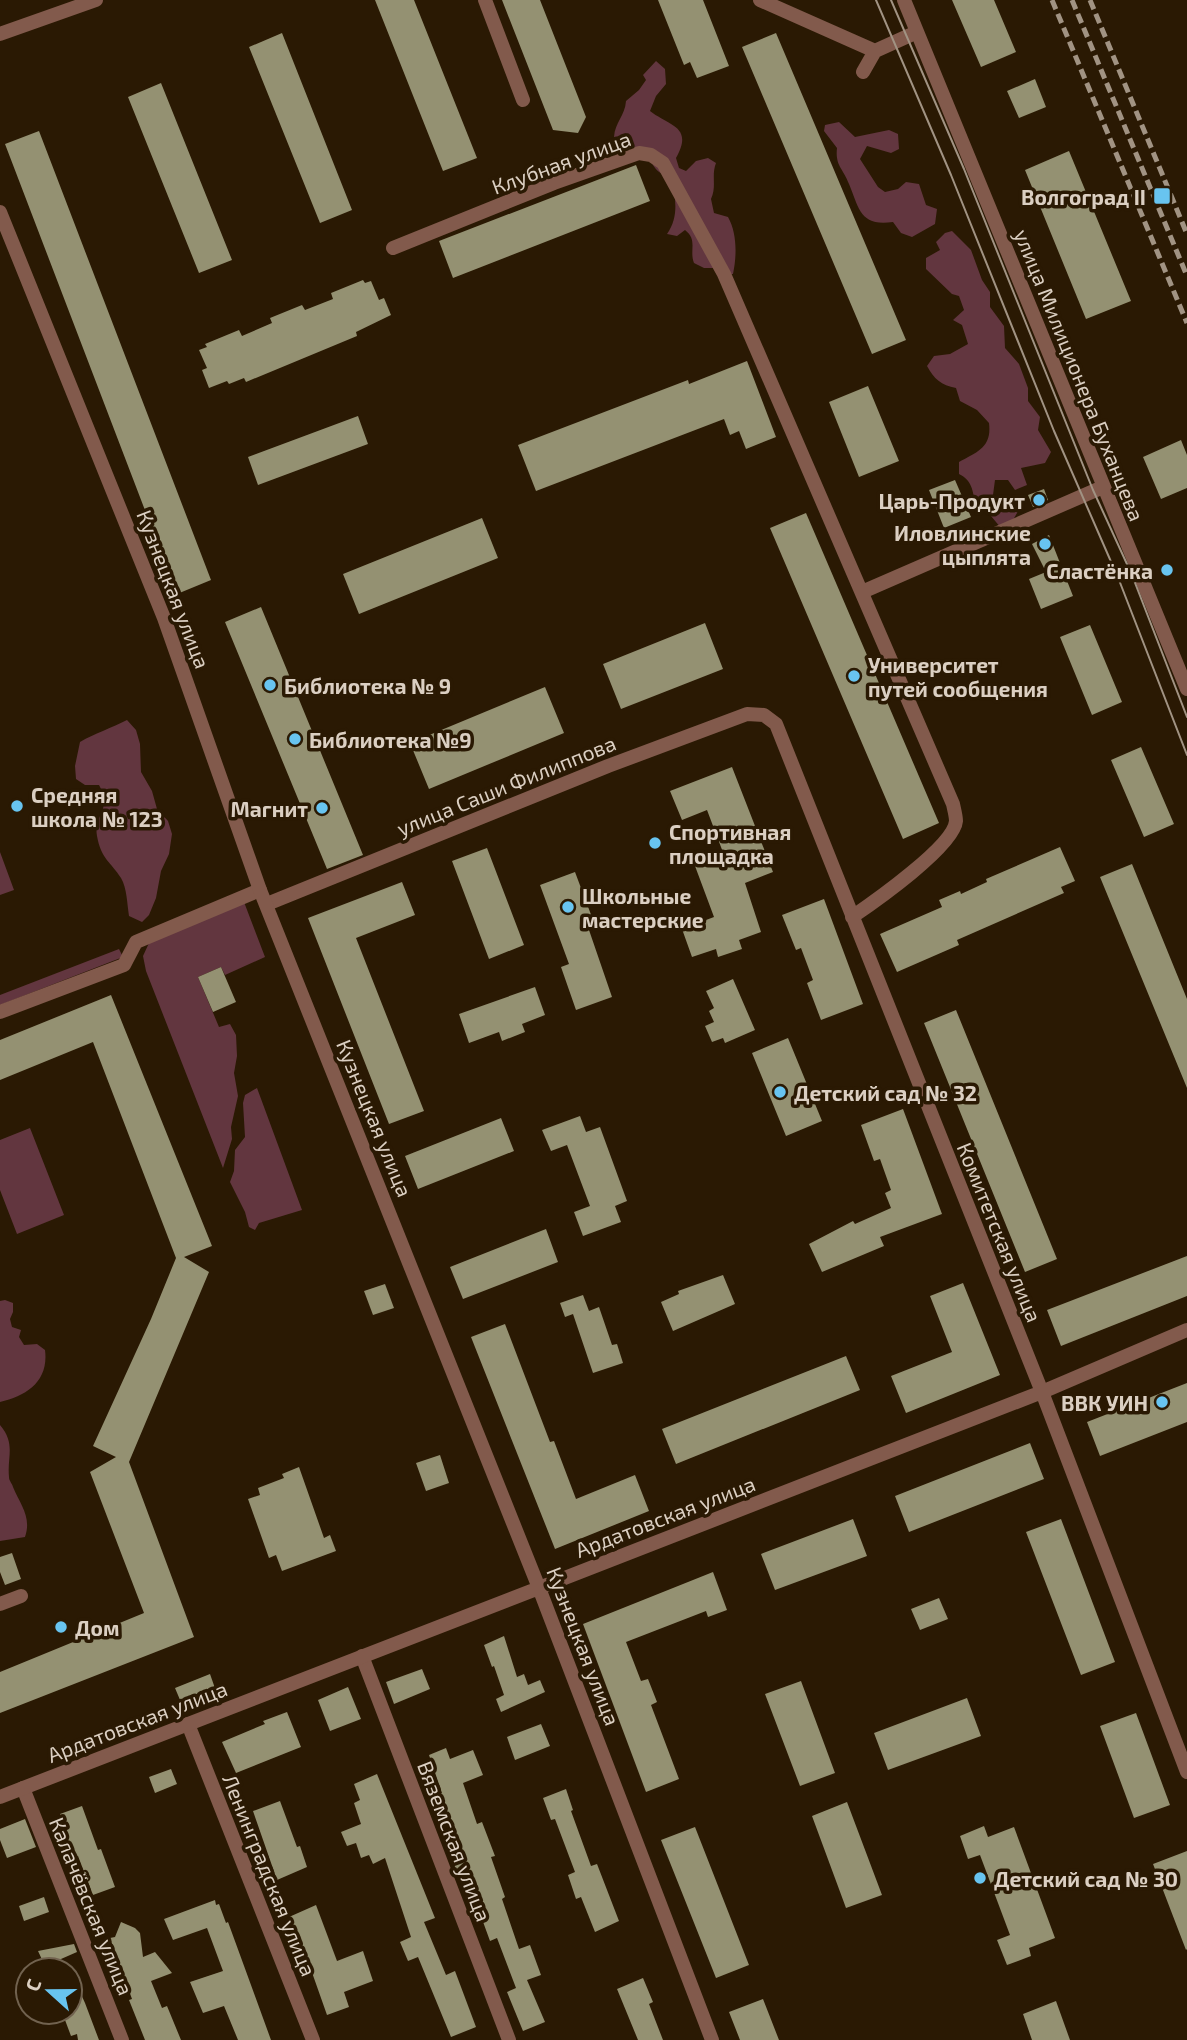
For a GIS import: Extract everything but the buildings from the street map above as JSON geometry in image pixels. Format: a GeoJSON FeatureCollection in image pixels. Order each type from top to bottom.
{"type":"FeatureCollection","features":[{"type":"Feature","properties":{"kind":"street"},"geometry":{"type":"LineString","coordinates":[[0,34],[96,0]]}},
{"type":"Feature","properties":{"kind":"street"},"geometry":{"type":"LineString","coordinates":[[485,0],[523,100]]}},
{"type":"Feature","properties":{"kind":"street"},"geometry":{"type":"LineString","coordinates":[[760,0],[875,51]]}},
{"type":"Feature","properties":{"kind":"street","name":"улица Милиционера Буханцева"},"geometry":{"type":"LineString","coordinates":[[904,0],[1187,689]]}},
{"type":"Feature","properties":{"kind":"street"},"geometry":{"type":"LineString","coordinates":[[863,72],[875,51],[918,32]]}},
{"type":"Feature","properties":{"kind":"street","name":"Клубная улица"},"geometry":{"type":"LineString","coordinates":[[393,248],[554,183],[639,153],[652,155],[663,163],[724,274],[953,804],[956,822],[949,837],[901,883],[852,917]]}},
{"type":"Feature","properties":{"kind":"street","name":"Кузнецкая улица"},"geometry":{"type":"LineString","coordinates":[[0,212],[164,618],[260,890],[539,1588],[712,2040]]}},
{"type":"Feature","properties":{"kind":"street"},"geometry":{"type":"LineString","coordinates":[[862,592],[1103,486]]}},
{"type":"Feature","properties":{"kind":"street","name":"улица Саши Филиппова"},"geometry":{"type":"LineString","coordinates":[[267,904],[608,766],[747,714],[764,715]]}},
{"type":"Feature","properties":{"kind":"street","name":"Комитетская улица"},"geometry":{"type":"LineString","coordinates":[[764,715],[776,724],[1042,1392],[1187,1772]]}},
{"type":"Feature","properties":{"kind":"street"},"geometry":{"type":"LineString","coordinates":[[0,1012],[124,965],[136,942],[260,890]]}},
{"type":"Feature","properties":{"kind":"street","name":"Ардатовская улица"},"geometry":{"type":"LineString","coordinates":[[0,1797],[1042,1392],[1187,1330]]}},
{"type":"Feature","properties":{"kind":"street"},"geometry":{"type":"LineString","coordinates":[[0,1604],[21,1596]]}},
{"type":"Feature","properties":{"kind":"street","name":"Вяземская улица"},"geometry":{"type":"LineString","coordinates":[[362,1657],[509,2040]]}},
{"type":"Feature","properties":{"kind":"street","name":"Ленинградская улица"},"geometry":{"type":"LineString","coordinates":[[188,1724],[313,2040]]}},
{"type":"Feature","properties":{"kind":"street","name":"Калачёвская улица"},"geometry":{"type":"LineString","coordinates":[[23,1788],[122,2040]]}},
{"type":"Feature","properties":{"kind":"shaded area"},"geometry":{"type":"Polygon","coordinates":[[[656,61],[665,69],[666,84],[656,96],[650,111],[681,133],[681,147],[676,158],[679,168],[686,171],[696,161],[708,158],[716,163],[711,199],[714,213],[728,217],[733,230],[736,252],[733,274],[723,274],[714,268],[704,268],[694,263],[692,241],[685,230],[677,236],[667,234],[671,228],[675,207],[671,178],[658,171],[650,158],[621,145],[614,137],[626,101],[639,90],[646,80],[643,75],[656,61]]]}},
{"type":"Feature","properties":{"kind":"shaded area"},"geometry":{"type":"Polygon","coordinates":[[[839,122],[855,137],[889,130],[898,134],[899,149],[891,153],[867,146],[860,159],[878,187],[885,192],[898,189],[906,182],[919,184],[926,205],[937,209],[935,224],[912,237],[901,233],[893,222],[874,222],[862,214],[838,163],[837,148],[824,131],[825,125],[839,122]]]}},
{"type":"Feature","properties":{"kind":"shaded area"},"geometry":{"type":"Polygon","coordinates":[[[952,231],[971,250],[982,280],[990,292],[990,307],[1004,326],[1005,348],[1019,364],[1028,388],[1028,401],[1040,417],[1038,430],[1051,452],[1045,463],[1021,468],[1027,485],[1015,490],[1008,480],[995,480],[993,495],[996,502],[1010,501],[1021,506],[1013,520],[1001,528],[986,510],[975,504],[969,483],[959,474],[959,462],[978,452],[986,443],[989,423],[977,410],[960,401],[956,388],[938,381],[927,366],[934,356],[950,354],[968,344],[962,325],[953,320],[964,310],[959,296],[952,294],[926,269],[926,258],[940,250],[936,242],[945,233],[952,231]]]}},
{"type":"Feature","properties":{"kind":"shaded area"},"geometry":{"type":"Polygon","coordinates":[[[127,720],[136,730],[140,744],[141,772],[152,791],[157,809],[168,821],[172,834],[156,898],[149,915],[142,922],[129,916],[123,882],[99,844],[97,829],[103,807],[103,794],[99,785],[85,785],[76,779],[75,766],[80,742],[127,720]]]}},
{"type":"Feature","properties":{"kind":"shaded area"},"geometry":{"type":"Polygon","coordinates":[[[0,852],[14,890],[0,895],[0,852]]]}},
{"type":"Feature","properties":{"kind":"shaded area"},"geometry":{"type":"Polygon","coordinates":[[[244,902],[265,957],[225,975],[221,967],[198,977],[219,1027],[230,1024],[236,1035],[237,1056],[234,1073],[238,1096],[231,1127],[232,1139],[223,1168],[146,971],[143,956],[149,943],[244,902]]]}},
{"type":"Feature","properties":{"kind":"shaded area"},"geometry":{"type":"Polygon","coordinates":[[[119,949],[123,957],[0,1005],[0,995],[119,949]]]}},
{"type":"Feature","properties":{"kind":"shaded area"},"geometry":{"type":"Polygon","coordinates":[[[257,1088],[302,1210],[259,1223],[255,1230],[249,1227],[245,1212],[230,1182],[234,1171],[235,1150],[245,1137],[245,1095],[257,1088]]]}},
{"type":"Feature","properties":{"kind":"shaded area"},"geometry":{"type":"Polygon","coordinates":[[[30,1128],[64,1215],[17,1234],[0,1190],[0,1140],[30,1128]]]}},
{"type":"Feature","properties":{"kind":"shaded area"},"geometry":{"type":"Polygon","coordinates":[[[0,1301],[13,1303],[10,1319],[12,1327],[21,1330],[19,1337],[24,1345],[37,1344],[45,1350],[45,1361],[40,1378],[34,1385],[19,1396],[0,1402],[0,1301]]]}},
{"type":"Feature","properties":{"kind":"shaded area"},"geometry":{"type":"Polygon","coordinates":[[[0,1425],[8,1438],[9,1478],[24,1511],[27,1530],[25,1537],[0,1541],[0,1425]]]}},
{"type":"Feature","properties":{"kind":"tram line"},"geometry":{"type":"LineString","coordinates":[[876,0],[951,175],[1054,431],[1119,580],[1187,755]]}},
{"type":"Feature","properties":{"kind":"tram line"},"geometry":{"type":"LineString","coordinates":[[891,0],[964,169],[1093,490],[1132,575],[1187,717]]}},
{"type":"Feature","properties":{"kind":"railway"},"geometry":{"type":"LineString","coordinates":[[1052,0],[1187,323]]}},
{"type":"Feature","properties":{"kind":"railway"},"geometry":{"type":"LineString","coordinates":[[1072,0],[1187,276]]}},
{"type":"Feature","properties":{"kind":"railway"},"geometry":{"type":"LineString","coordinates":[[1090,0],[1187,234]]}},
{"type":"Feature","properties":{"kind":"place","name":"Волгоград II"},"geometry":{"type":"Point","coordinates":[1162,196]}},
{"type":"Feature","properties":{"kind":"place","name":"Царь-Продукт"},"geometry":{"type":"Point","coordinates":[1039,500]}},
{"type":"Feature","properties":{"kind":"place","name":"Иловлинские цыплята"},"geometry":{"type":"Point","coordinates":[1045,544]}},
{"type":"Feature","properties":{"kind":"place","name":"Сластёнка"},"geometry":{"type":"Point","coordinates":[1167,570]}},
{"type":"Feature","properties":{"kind":"place","name":"Университет путей сообщения"},"geometry":{"type":"Point","coordinates":[854,676]}},
{"type":"Feature","properties":{"kind":"place","name":"Библиотека № 9"},"geometry":{"type":"Point","coordinates":[270,685]}},
{"type":"Feature","properties":{"kind":"place","name":"Библиотека №9"},"geometry":{"type":"Point","coordinates":[295,739]}},
{"type":"Feature","properties":{"kind":"place","name":"Средняя школа № 123"},"geometry":{"type":"Point","coordinates":[17,806]}},
{"type":"Feature","properties":{"kind":"place","name":"Магнит"},"geometry":{"type":"Point","coordinates":[322,808]}},
{"type":"Feature","properties":{"kind":"place","name":"Спортивная площадка"},"geometry":{"type":"Point","coordinates":[655,843]}},
{"type":"Feature","properties":{"kind":"place","name":"Школьные мастерские"},"geometry":{"type":"Point","coordinates":[568,907]}},
{"type":"Feature","properties":{"kind":"place","name":"Детский сад № 32"},"geometry":{"type":"Point","coordinates":[780,1092]}},
{"type":"Feature","properties":{"kind":"place","name":"ВВК УИН"},"geometry":{"type":"Point","coordinates":[1162,1402]}},
{"type":"Feature","properties":{"kind":"place","name":"Дом"},"geometry":{"type":"Point","coordinates":[61,1627]}},
{"type":"Feature","properties":{"kind":"place","name":"Детский сад № 30"},"geometry":{"type":"Point","coordinates":[980,1878]}}]}
